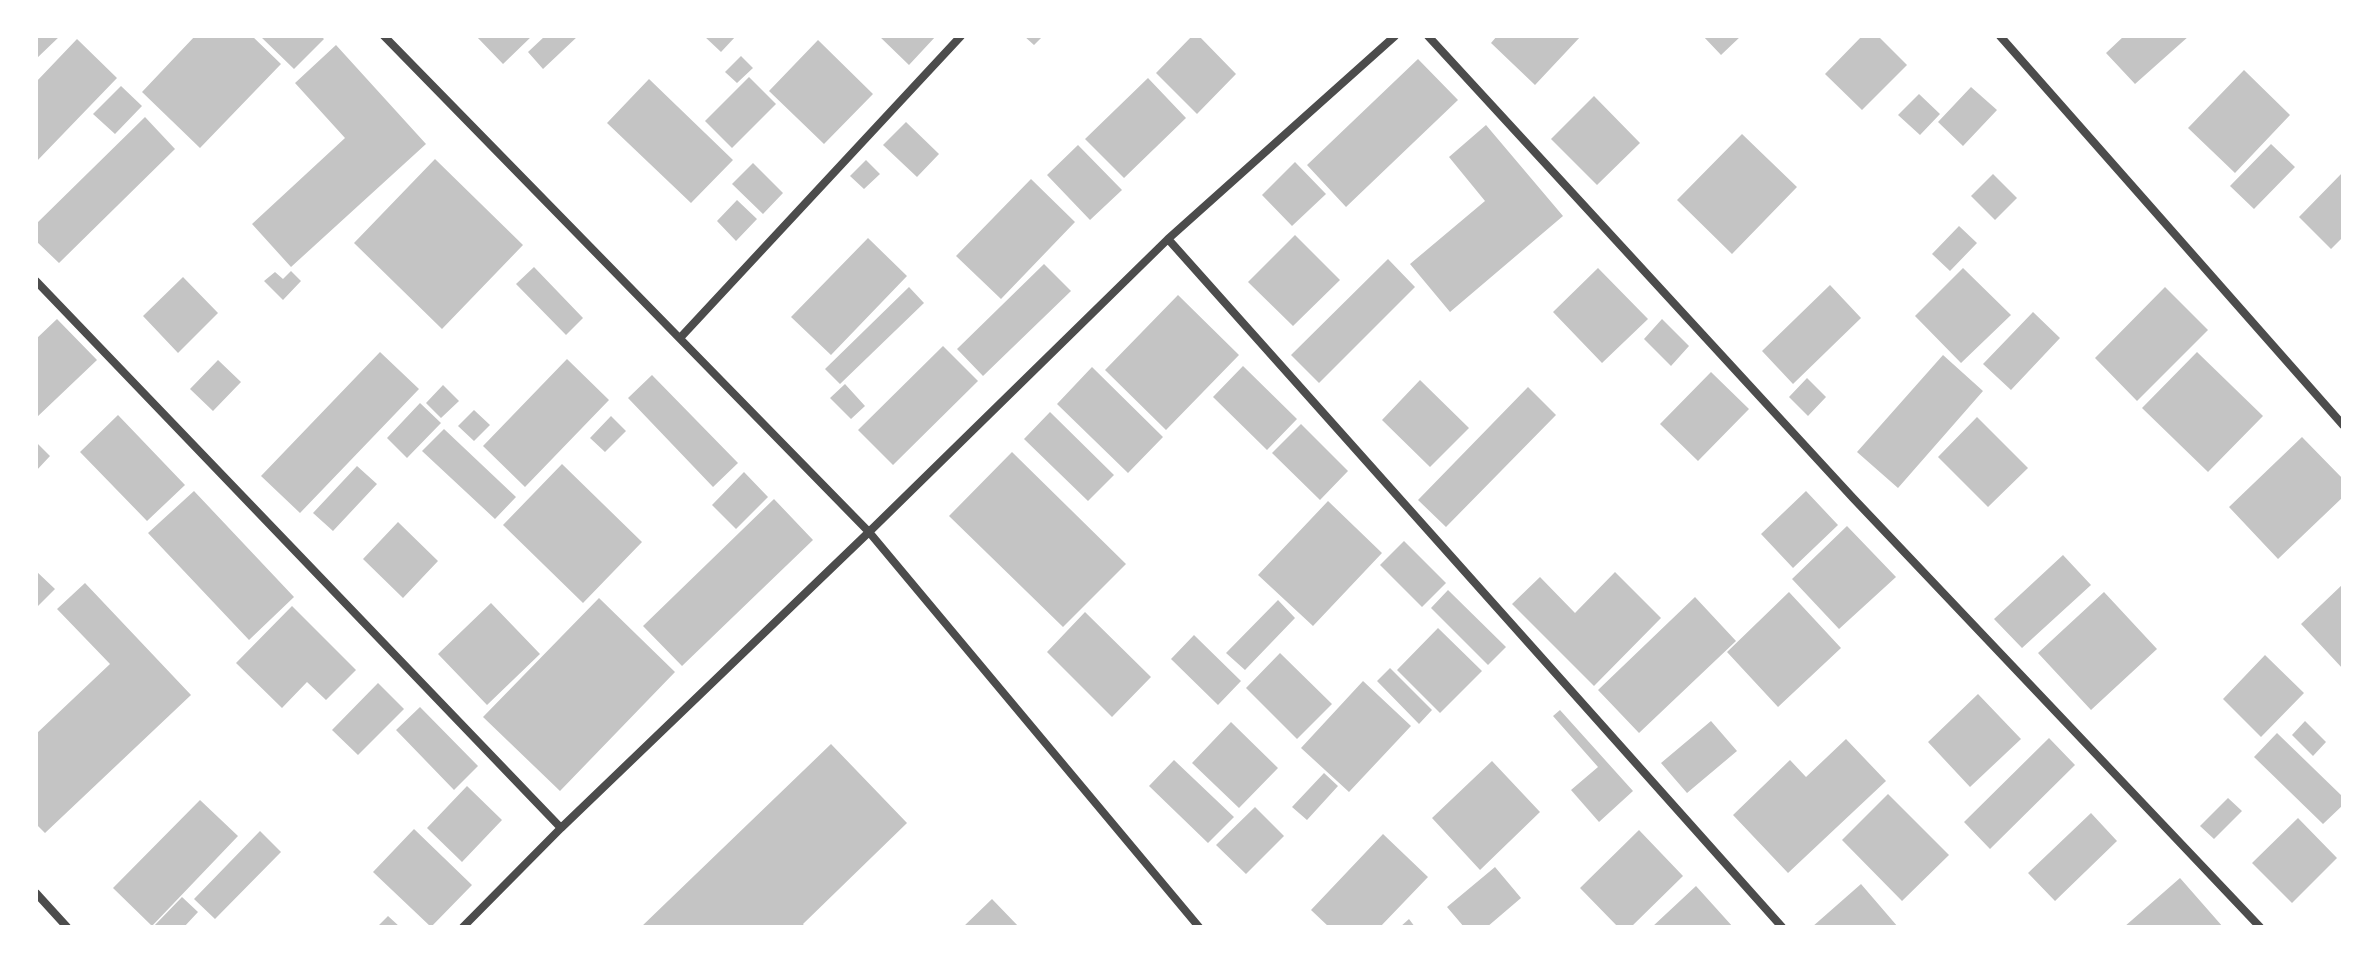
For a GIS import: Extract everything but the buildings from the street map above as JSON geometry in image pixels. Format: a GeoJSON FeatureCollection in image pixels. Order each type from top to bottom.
{"type":"FeatureCollection","features":[{"type":"Feature","properties":{"kind":"street"},"geometry":{"type":"LineString","coordinates":[[384,36],[869,532],[1199,927]]}},
{"type":"Feature","properties":{"kind":"street"},"geometry":{"type":"LineString","coordinates":[[680,338],[961,36]]}},
{"type":"Feature","properties":{"kind":"street"},"geometry":{"type":"LineString","coordinates":[[463,927],[561,828],[1168,239],[1395,36]]}},
{"type":"Feature","properties":{"kind":"street"},"geometry":{"type":"LineString","coordinates":[[1428,36],[1853,498],[2260,927]]}},
{"type":"Feature","properties":{"kind":"street"},"geometry":{"type":"LineString","coordinates":[[2000,36],[2343,425]]}},
{"type":"Feature","properties":{"kind":"street"},"geometry":{"type":"LineString","coordinates":[[1168,239],[1782,927]]}},
{"type":"Feature","properties":{"kind":"street"},"geometry":{"type":"LineString","coordinates":[[36,281],[561,828]]}},
{"type":"Feature","properties":{"kind":"street"},"geometry":{"type":"LineString","coordinates":[[36,893],[67,927]]}}]}
